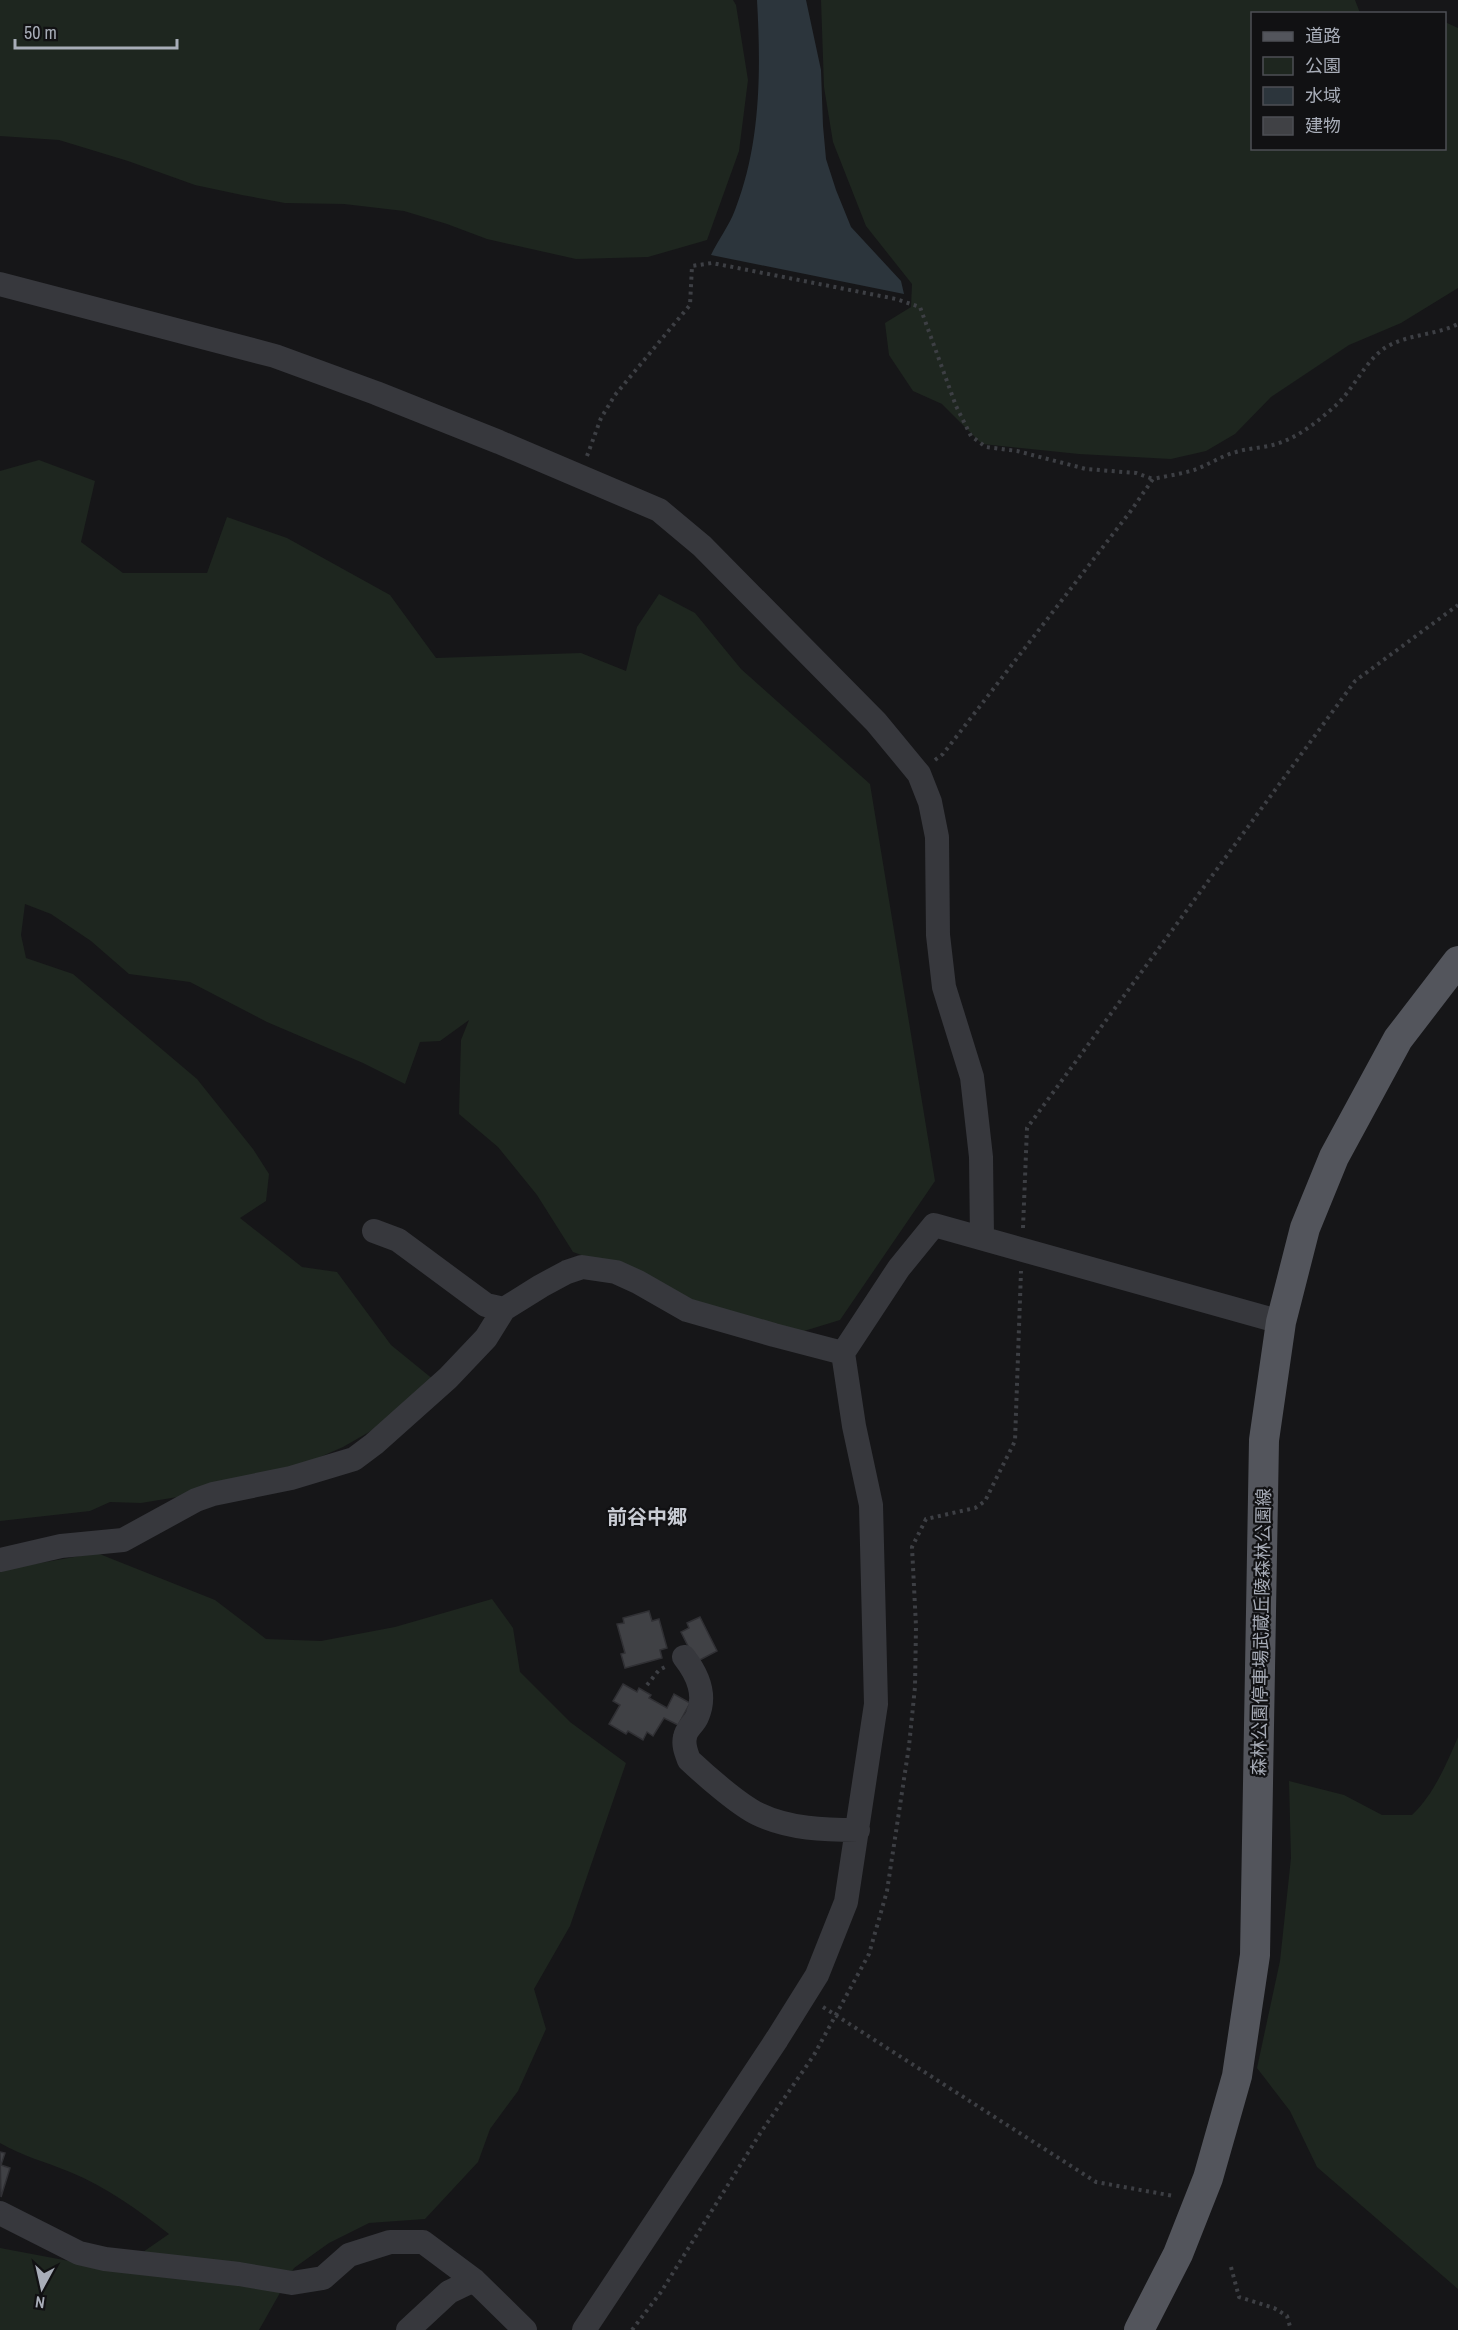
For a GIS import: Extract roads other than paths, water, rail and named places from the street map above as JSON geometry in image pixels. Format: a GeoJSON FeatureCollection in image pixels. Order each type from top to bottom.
{"type":"FeatureCollection","features":[{"type":"Feature","properties":{"kind":"main road","name":"森林公園停車場武蔵丘陵森林公園線"},"geometry":{"type":"LineString","coordinates":[[1139,2330],[1178,2254],[1208,2178],[1237,2076],[1255,1955],[1264,1440],[1281,1322],[1305,1228],[1334,1157],[1398,1039],[1458,960]]}},
{"type":"Feature","properties":{"kind":"street"},"geometry":{"type":"LineString","coordinates":[[0,284],[274,356],[376,393],[659,510],[702,546],[876,722],[919,774],[930,802],[937,837],[938,935],[944,987],[972,1077],[981,1157],[982,1237]]}},
{"type":"Feature","properties":{"kind":"street"},"geometry":{"type":"LineString","coordinates":[[584,2330],[777,2040],[817,1975],[846,1902],[876,1704],[871,1516],[843,1353],[904,1261],[934,1225],[1281,1322]]}},
{"type":"Feature","properties":{"kind":"street"},"geometry":{"type":"LineString","coordinates":[[374,1231],[399,1240],[486,1305],[504,1309]]}},
{"type":"Feature","properties":{"kind":"street"},"geometry":{"type":"LineString","coordinates":[[0,1560],[61,1546],[123,1540],[196,1500],[213,1494],[291,1478],[354,1459],[448,1378],[486,1338],[504,1309],[567,1272],[582,1268],[598,1268],[616,1272],[687,1310],[843,1353]]}},
{"type":"Feature","properties":{"kind":"street"},"geometry":{"type":"LineString","coordinates":[[684,1657],[692,1667],[703,1700],[697,1719],[685,1734],[684,1747],[688,1760],[756,1814],[797,1826],[826,1830],[858,1830]]}},
{"type":"Feature","properties":{"kind":"street"},"geometry":{"type":"LineString","coordinates":[[0,2213],[79,2253],[105,2259],[238,2274],[292,2283],[323,2278],[349,2255],[390,2242],[423,2242],[474,2280],[525,2330]]}},
{"type":"Feature","properties":{"kind":"street"},"geometry":{"type":"LineString","coordinates":[[408,2330],[449,2292],[474,2280]]}},
{"type":"Feature","properties":{"kind":"water"},"geometry":{"type":"Polygon","coordinates":[[[757,0],[806,0],[821,70],[826,159],[836,190],[851,227],[901,281],[904,294],[711,255],[735,210],[750,159],[759,80],[757,0]]]}},
{"type":"Feature","properties":{"kind":"district","name":"前谷中郷"},"geometry":{"type":"Point","coordinates":[647,1516]}}]}
